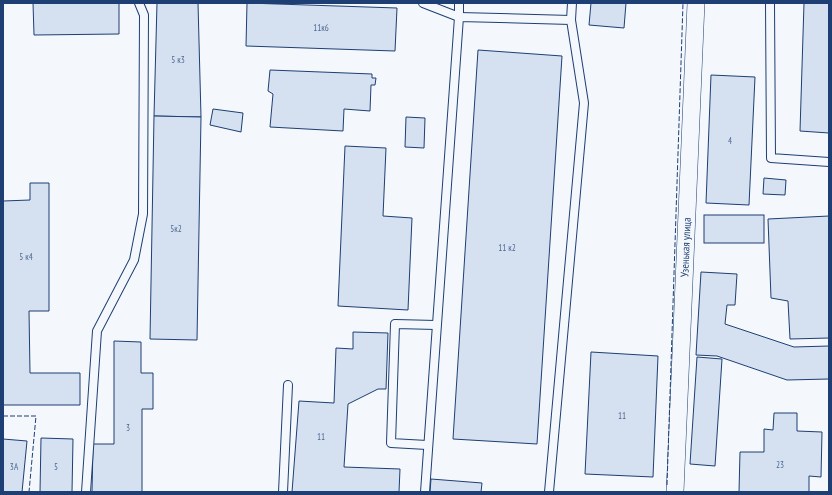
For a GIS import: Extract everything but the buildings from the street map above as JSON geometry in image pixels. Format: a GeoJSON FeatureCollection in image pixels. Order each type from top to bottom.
{"type":"FeatureCollection","features":[{"type":"Feature","properties":{"kind":"street","name":"Узенькая улица"},"geometry":{"type":"LineString","coordinates":[[675,492],[696,3]]}},
{"type":"Feature","properties":{"kind":"lane"},"geometry":{"type":"LineString","coordinates":[[86,492],[97,331],[134,260],[143,214],[144,15],[139,3]]}},
{"type":"Feature","properties":{"kind":"lane"},"geometry":{"type":"LineString","coordinates":[[423,3],[459,17],[571,20]]}},
{"type":"Feature","properties":{"kind":"lane"},"geometry":{"type":"LineString","coordinates":[[425,492],[427,445],[459,3]]}},
{"type":"Feature","properties":{"kind":"lane"},"geometry":{"type":"LineString","coordinates":[[549,492],[584,103],[571,20],[572,3]]}},
{"type":"Feature","properties":{"kind":"lane"},"geometry":{"type":"LineString","coordinates":[[770,3],[771,158],[829,162]]}},
{"type":"Feature","properties":{"kind":"lane"},"geometry":{"type":"LineString","coordinates":[[427,445],[391,443],[395,324],[436,326]]}},
{"type":"Feature","properties":{"kind":"lane"},"geometry":{"type":"LineString","coordinates":[[283,492],[288,385]]}},
{"type":"Feature","properties":{"kind":"fence"},"geometry":{"type":"LineString","coordinates":[[667,485],[683,3]]}},
{"type":"Feature","properties":{"kind":"fence"},"geometry":{"type":"LineString","coordinates":[[3,416],[36,416],[29,492]]}}]}
